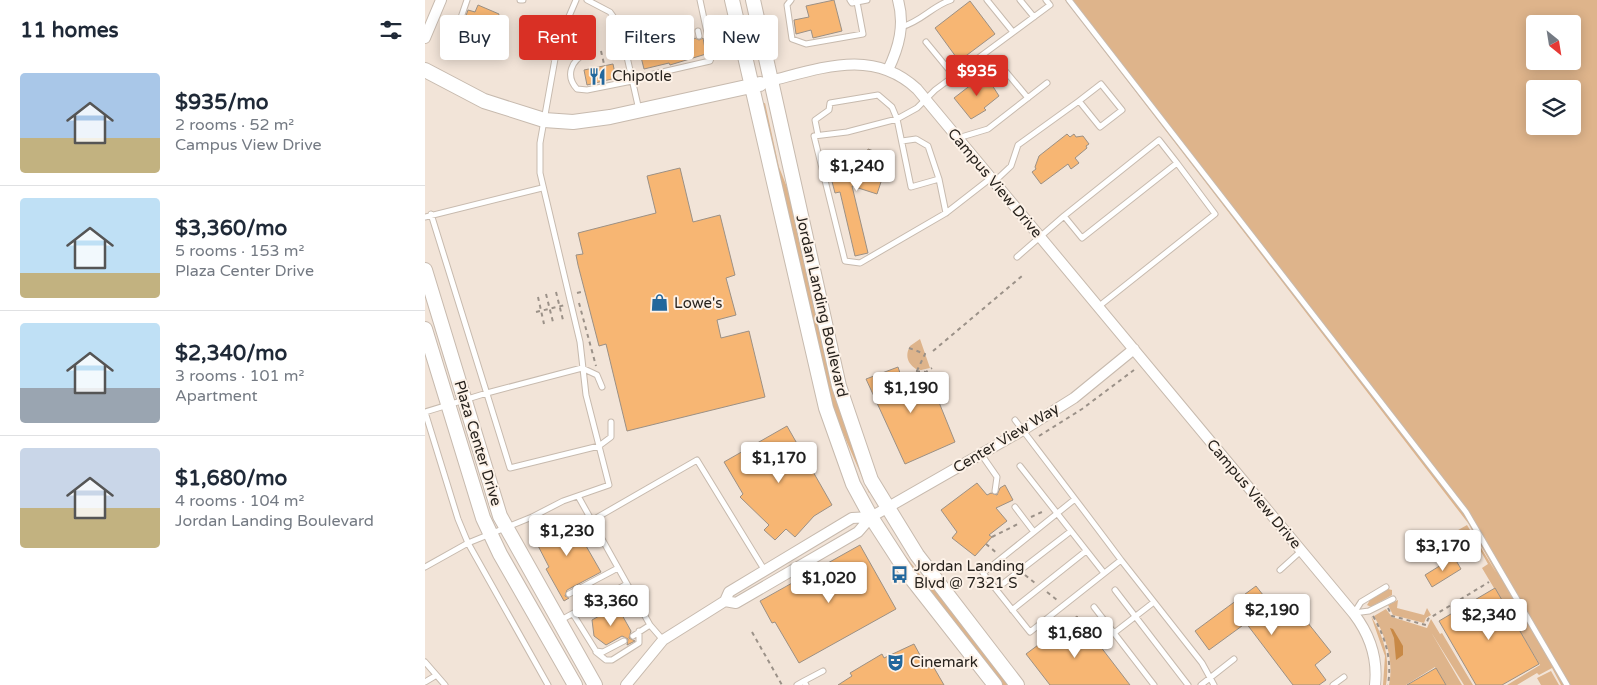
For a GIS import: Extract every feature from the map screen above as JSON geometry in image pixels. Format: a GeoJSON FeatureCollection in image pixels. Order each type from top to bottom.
{"type":"FeatureCollection","features":[{"type":"Feature","properties":{"kind":"main road","name":"Jordan Landing Boulevard"},"geometry":{"type":"LineString","coordinates":[[732,0],[826,408],[853,484],[871,517],[908,574],[995,685]]}},
{"type":"Feature","properties":{"kind":"main road","name":"Jordan Landing Boulevard"},"geometry":{"type":"LineString","coordinates":[[753,0],[839,386],[871,480],[886,508],[917,555],[1017,685]]}},
{"type":"Feature","properties":{"kind":"main road","name":"Campus View Drive"},"geometry":{"type":"LineString","coordinates":[[425,70],[484,101],[544,120],[573,122],[639,111],[770,81]]}},
{"type":"Feature","properties":{"kind":"main road","name":"Plaza Center Drive"},"geometry":{"type":"LineString","coordinates":[[425,270],[505,527],[595,685]]}},
{"type":"Feature","properties":{"kind":"main road","name":"Plaza Center Drive"},"geometry":{"type":"LineString","coordinates":[[425,329],[490,533],[575,685]]}},
{"type":"Feature","properties":{"kind":"street"},"geometry":{"type":"LineString","coordinates":[[425,38],[441,0]]}},
{"type":"Feature","properties":{"kind":"street"},"geometry":{"type":"LineString","coordinates":[[888,70],[899,44],[901,27],[898,0]]}},
{"type":"Feature","properties":{"kind":"street","name":"Campus View Drive"},"geometry":{"type":"LineString","coordinates":[[770,81],[853,64],[869,64],[888,70],[905,79],[925,99],[958,138],[1354,614],[1371,642],[1375,665],[1375,685]]}},
{"type":"Feature","properties":{"kind":"street","name":"Center View Way"},"geometry":{"type":"LineString","coordinates":[[725,601],[736,603],[858,532],[871,517],[1023,430],[1073,398],[1134,349]]}},
{"type":"Feature","properties":{"kind":"street","name":"Center View Way"},"geometry":{"type":"LineString","coordinates":[[626,685],[663,640],[725,601],[729,592],[851,518],[871,517]]}},
{"type":"Feature","properties":{"kind":"lane"},"geometry":{"type":"LineString","coordinates":[[462,15],[467,0]]}},
{"type":"Feature","properties":{"kind":"lane"},"geometry":{"type":"LineString","coordinates":[[568,15],[576,0]]}},
{"type":"Feature","properties":{"kind":"lane"},"geometry":{"type":"LineString","coordinates":[[587,0],[610,12],[620,26],[639,111]]}},
{"type":"Feature","properties":{"kind":"lane"},"geometry":{"type":"LineString","coordinates":[[576,60],[572,67],[570,78],[577,89],[587,90],[710,60],[712,56],[700,0]]}},
{"type":"Feature","properties":{"kind":"lane"},"geometry":{"type":"LineString","coordinates":[[791,0],[787,5],[792,39],[806,44],[863,34],[857,2]]}},
{"type":"Feature","properties":{"kind":"lane"},"geometry":{"type":"LineString","coordinates":[[850,0],[852,3],[867,0]]}},
{"type":"Feature","properties":{"kind":"lane"},"geometry":{"type":"LineString","coordinates":[[901,27],[914,24],[938,2],[951,0]]}},
{"type":"Feature","properties":{"kind":"lane"},"geometry":{"type":"LineString","coordinates":[[987,0],[1013,32]]}},
{"type":"Feature","properties":{"kind":"lane"},"geometry":{"type":"LineString","coordinates":[[1020,0],[1033,17]]}},
{"type":"Feature","properties":{"kind":"lane"},"geometry":{"type":"LineString","coordinates":[[816,136],[847,132],[897,119],[917,108],[925,99],[954,76],[1050,5],[1046,0]]}},
{"type":"Feature","properties":{"kind":"lane"},"geometry":{"type":"LineString","coordinates":[[1069,0],[1466,512],[1480,533],[1567,685]]}},
{"type":"Feature","properties":{"kind":"lane"},"geometry":{"type":"LineString","coordinates":[[927,42],[954,76]]}},
{"type":"Feature","properties":{"kind":"lane"},"geometry":{"type":"LineString","coordinates":[[703,55],[705,62]]}},
{"type":"Feature","properties":{"kind":"lane"},"geometry":{"type":"LineString","coordinates":[[696,57],[697,64]]}},
{"type":"Feature","properties":{"kind":"lane"},"geometry":{"type":"LineString","coordinates":[[425,567],[490,533],[609,484],[584,389],[580,342],[542,188],[539,161],[555,60]]}},
{"type":"Feature","properties":{"kind":"lane"},"geometry":{"type":"LineString","coordinates":[[685,60],[687,66]]}},
{"type":"Feature","properties":{"kind":"lane"},"geometry":{"type":"LineString","coordinates":[[665,64],[667,71]]}},
{"type":"Feature","properties":{"kind":"lane"},"geometry":{"type":"LineString","coordinates":[[655,66],[657,73]]}},
{"type":"Feature","properties":{"kind":"lane"},"geometry":{"type":"LineString","coordinates":[[1002,67],[1028,98]]}},
{"type":"Feature","properties":{"kind":"lane"},"geometry":{"type":"LineString","coordinates":[[647,68],[648,75]]}},
{"type":"Feature","properties":{"kind":"lane"},"geometry":{"type":"LineString","coordinates":[[958,138],[987,129],[1047,83]]}},
{"type":"Feature","properties":{"kind":"lane"},"geometry":{"type":"LineString","coordinates":[[939,179],[911,187],[897,119],[892,107],[878,95],[830,103],[829,110],[815,120],[816,136],[845,261],[860,263],[946,213],[993,180],[1011,166],[1018,144],[1101,84],[1122,110],[1100,127],[1079,101]]}},
{"type":"Feature","properties":{"kind":"lane"},"geometry":{"type":"LineString","coordinates":[[902,141],[916,139],[928,146],[939,179],[946,213]]}},
{"type":"Feature","properties":{"kind":"lane"},"geometry":{"type":"LineString","coordinates":[[1017,257],[1039,236],[1159,140],[1215,214],[1098,307]]}},
{"type":"Feature","properties":{"kind":"lane"},"geometry":{"type":"LineString","coordinates":[[1064,216],[1082,238],[1177,163]]}},
{"type":"Feature","properties":{"kind":"lane"},"geometry":{"type":"LineString","coordinates":[[425,217],[542,188]]}},
{"type":"Feature","properties":{"kind":"lane"},"geometry":{"type":"LineString","coordinates":[[431,214],[510,468],[599,446],[611,437],[611,422]]}},
{"type":"Feature","properties":{"kind":"lane"},"geometry":{"type":"LineString","coordinates":[[548,685],[468,543],[458,520],[425,412],[487,393],[582,368],[597,375],[603,386]]}},
{"type":"Feature","properties":{"kind":"lane"},"geometry":{"type":"LineString","coordinates":[[1015,420],[1202,663],[1214,685]]}},
{"type":"Feature","properties":{"kind":"lane"},"geometry":{"type":"LineString","coordinates":[[981,454],[997,477],[995,491]]}},
{"type":"Feature","properties":{"kind":"lane"},"geometry":{"type":"LineString","coordinates":[[591,521],[697,460],[765,571]]}},
{"type":"Feature","properties":{"kind":"lane"},"geometry":{"type":"LineString","coordinates":[[1020,466],[1104,574]]}},
{"type":"Feature","properties":{"kind":"lane"},"geometry":{"type":"LineString","coordinates":[[577,496],[650,625],[663,640]]}},
{"type":"Feature","properties":{"kind":"lane"},"geometry":{"type":"LineString","coordinates":[[1075,499],[983,573],[1030,632],[1121,560]]}},
{"type":"Feature","properties":{"kind":"lane"},"geometry":{"type":"LineString","coordinates":[[1015,507],[1034,532]]}},
{"type":"Feature","properties":{"kind":"lane"},"geometry":{"type":"LineString","coordinates":[[996,590],[1071,531]]}},
{"type":"Feature","properties":{"kind":"lane"},"geometry":{"type":"LineString","coordinates":[[1012,610],[1086,551]]}},
{"type":"Feature","properties":{"kind":"lane"},"geometry":{"type":"LineString","coordinates":[[1280,570],[1301,551]]}},
{"type":"Feature","properties":{"kind":"lane"},"geometry":{"type":"LineString","coordinates":[[569,594],[618,568]]}},
{"type":"Feature","properties":{"kind":"lane"},"geometry":{"type":"LineString","coordinates":[[559,622],[627,584]]}},
{"type":"Feature","properties":{"kind":"lane"},"geometry":{"type":"LineString","coordinates":[[1354,614],[1361,602],[1386,587]]}},
{"type":"Feature","properties":{"kind":"lane"},"geometry":{"type":"LineString","coordinates":[[1115,590],[1188,685]]}},
{"type":"Feature","properties":{"kind":"lane"},"geometry":{"type":"LineString","coordinates":[[1354,614],[1369,612],[1393,599]]}},
{"type":"Feature","properties":{"kind":"lane"},"geometry":{"type":"LineString","coordinates":[[1114,634],[1154,602]]}},
{"type":"Feature","properties":{"kind":"lane"},"geometry":{"type":"LineString","coordinates":[[1094,608],[1154,685]]}},
{"type":"Feature","properties":{"kind":"lane"},"geometry":{"type":"LineString","coordinates":[[573,614],[596,651],[606,660],[612,660],[639,643],[639,631]]}},
{"type":"Feature","properties":{"kind":"lane"},"geometry":{"type":"LineString","coordinates":[[633,636],[650,625]]}},
{"type":"Feature","properties":{"kind":"lane"},"geometry":{"type":"LineString","coordinates":[[596,651],[603,652],[624,640]]}},
{"type":"Feature","properties":{"kind":"lane"},"geometry":{"type":"LineString","coordinates":[[1201,685],[1234,659]]}},
{"type":"Feature","properties":{"kind":"lane"},"geometry":{"type":"LineString","coordinates":[[425,662],[435,676],[445,685]]}},
{"type":"Feature","properties":{"kind":"lane"},"geometry":{"type":"LineString","coordinates":[[797,685],[805,683],[823,671]]}},
{"type":"Feature","properties":{"kind":"lane"},"geometry":{"type":"LineString","coordinates":[[425,682],[435,676]]}},
{"type":"Feature","properties":{"kind":"lane"},"geometry":{"type":"LineString","coordinates":[[1333,685],[1344,677]]}},
{"type":"Feature","properties":{"kind":"path"},"geometry":{"type":"LineString","coordinates":[[601,51],[604,64]]}},
{"type":"Feature","properties":{"kind":"path"},"geometry":{"type":"LineString","coordinates":[[933,351],[1022,276],[1025,277]]}},
{"type":"Feature","properties":{"kind":"path"},"geometry":{"type":"LineString","coordinates":[[1007,284],[1010,287]]}},
{"type":"Feature","properties":{"kind":"path"},"geometry":{"type":"LineString","coordinates":[[575,285],[599,371]]}},
{"type":"Feature","properties":{"kind":"path"},"geometry":{"type":"LineString","coordinates":[[577,293],[585,291]]}},
{"type":"Feature","properties":{"kind":"path"},"geometry":{"type":"LineString","coordinates":[[556,292],[563,320]]}},
{"type":"Feature","properties":{"kind":"path"},"geometry":{"type":"LineString","coordinates":[[546,294],[553,322]]}},
{"type":"Feature","properties":{"kind":"path"},"geometry":{"type":"LineString","coordinates":[[537,297],[544,324]]}},
{"type":"Feature","properties":{"kind":"path"},"geometry":{"type":"LineString","coordinates":[[535,312],[566,304]]}},
{"type":"Feature","properties":{"kind":"path"},"geometry":{"type":"LineString","coordinates":[[956,331],[959,334]]}},
{"type":"Feature","properties":{"kind":"path"},"geometry":{"type":"LineString","coordinates":[[909,348],[925,354],[914,377]]}},
{"type":"Feature","properties":{"kind":"path"},"geometry":{"type":"LineString","coordinates":[[916,371],[923,372],[932,368]]}},
{"type":"Feature","properties":{"kind":"path"},"geometry":{"type":"LineString","coordinates":[[1039,436],[1082,409],[1134,370]]}},
{"type":"Feature","properties":{"kind":"path"},"geometry":{"type":"LineString","coordinates":[[1387,606],[1392,616],[1426,625],[1428,619],[1489,582]]}},
{"type":"Feature","properties":{"kind":"path"},"geometry":{"type":"LineString","coordinates":[[1379,610],[1372,615],[1384,635],[1388,649],[1390,674],[1388,685]]}},
{"type":"Feature","properties":{"kind":"path"},"geometry":{"type":"LineString","coordinates":[[752,632],[782,685]]}},
{"type":"Feature","properties":{"kind":"shaded area"},"geometry":{"type":"Polygon","coordinates":[[[1065,0],[1597,0],[1597,685],[1561,685],[1552,668],[1539,675],[1537,673],[1517,685],[1507,685],[1540,665],[1482,568],[1488,564],[1471,534],[1464,537],[1460,531],[1440,543],[1439,541],[1467,525],[1497,574],[1468,523],[1065,0]]]}},
{"type":"Feature","properties":{"kind":"shaded area"},"geometry":{"type":"Polygon","coordinates":[[[765,103],[779,167],[792,200],[838,405],[856,458],[872,492],[869,493],[832,408],[762,104],[765,103]]]}},
{"type":"Feature","properties":{"kind":"shaded area"},"geometry":{"type":"Polygon","coordinates":[[[920,339],[930,368],[921,370],[913,367],[907,356],[910,346],[920,339]]]}},
{"type":"Feature","properties":{"kind":"shaded area"},"geometry":{"type":"Polygon","coordinates":[[[896,544],[925,581],[948,603],[1011,685],[1001,685],[920,581],[896,544]]]}},
{"type":"Feature","properties":{"kind":"shaded area"},"geometry":{"type":"Polygon","coordinates":[[[1388,589],[1392,590],[1392,595],[1371,607],[1367,605],[1370,600],[1388,589]]]}},
{"type":"Feature","properties":{"kind":"shaded area"},"geometry":{"type":"Polygon","coordinates":[[[1398,600],[1397,608],[1424,615],[1427,608],[1431,615],[1426,618],[1424,623],[1393,615],[1388,605],[1398,600]]]}},
{"type":"Feature","properties":{"kind":"shaded area"},"geometry":{"type":"Polygon","coordinates":[[[1386,609],[1392,617],[1427,628],[1431,619],[1440,634],[1442,633],[1473,685],[1464,685],[1431,632],[1462,685],[1446,685],[1435,667],[1406,685],[1389,685],[1390,658],[1374,616],[1386,609]]]}},
{"type":"Feature","properties":{"kind":"shaded area"},"geometry":{"type":"Polygon","coordinates":[[[1371,616],[1380,632],[1387,658],[1386,685],[1383,685],[1385,656],[1371,616]]]}},
{"type":"Feature","properties":{"kind":"shaded area"},"geometry":{"type":"Polygon","coordinates":[[[1390,628],[1393,629],[1403,646],[1403,655],[1396,660],[1394,638],[1390,628]]]}},
{"type":"Feature","properties":{"kind":"shaded area"},"geometry":{"type":"Polygon","coordinates":[[[1551,671],[1559,685],[1541,685],[1537,678],[1551,671]]]}},
{"type":"Feature","properties":{"kind":"building"},"geometry":{"type":"Polygon","coordinates":[[[834,0],[842,31],[813,38],[811,30],[796,34],[794,20],[809,17],[806,6],[834,0]]]}},
{"type":"Feature","properties":{"kind":"building"},"geometry":{"type":"Polygon","coordinates":[[[970,1],[995,34],[959,61],[935,28],[970,1]]]}},
{"type":"Feature","properties":{"kind":"building"},"geometry":{"type":"Polygon","coordinates":[[[478,5],[499,14],[466,15],[468,10],[475,12],[478,5]]]}},
{"type":"Feature","properties":{"kind":"building"},"geometry":{"type":"Polygon","coordinates":[[[703,38],[704,55],[694,58],[694,39],[699,40],[703,38]]]}},
{"type":"Feature","properties":{"kind":"building"},"geometry":{"type":"Polygon","coordinates":[[[642,60],[686,60],[670,65],[669,63],[644,69],[642,60]]]}},
{"type":"Feature","properties":{"kind":"building"},"geometry":{"type":"Polygon","coordinates":[[[613,64],[616,78],[587,85],[584,70],[613,64]]]}},
{"type":"Feature","properties":{"kind":"building"},"geometry":{"type":"Polygon","coordinates":[[[985,74],[999,96],[984,108],[986,110],[971,119],[954,98],[985,74]]]}},
{"type":"Feature","properties":{"kind":"building"},"geometry":{"type":"Polygon","coordinates":[[[1067,134],[1070,137],[1074,134],[1076,137],[1083,136],[1089,144],[1086,146],[1087,148],[1075,158],[1079,163],[1071,169],[1068,164],[1041,184],[1032,172],[1036,169],[1039,156],[1067,134]]]}},
{"type":"Feature","properties":{"kind":"building"},"geometry":{"type":"Polygon","coordinates":[[[868,149],[882,154],[880,161],[887,164],[877,194],[852,186],[868,253],[855,256],[840,192],[835,193],[829,170],[839,167],[838,162],[850,159],[852,168],[863,165],[868,149]]]}},
{"type":"Feature","properties":{"kind":"building","name":"Lowe's"},"geometry":{"type":"Polygon","coordinates":[[[680,168],[693,222],[720,215],[735,275],[726,278],[736,315],[717,320],[721,338],[749,331],[765,397],[627,431],[606,344],[599,346],[578,265],[576,255],[583,254],[578,233],[656,213],[647,176],[680,168]]]}},
{"type":"Feature","properties":{"kind":"building"},"geometry":{"type":"Polygon","coordinates":[[[898,367],[903,382],[913,376],[916,379],[917,386],[930,380],[955,442],[905,464],[866,379],[898,367]]]}},
{"type":"Feature","properties":{"kind":"building"},"geometry":{"type":"Polygon","coordinates":[[[787,426],[832,505],[814,516],[795,537],[786,529],[775,540],[764,530],[769,525],[740,497],[743,494],[724,462],[787,426]]]}},
{"type":"Feature","properties":{"kind":"building"},"geometry":{"type":"Polygon","coordinates":[[[977,483],[987,495],[991,493],[997,495],[1000,488],[1005,485],[1013,500],[996,508],[1007,521],[989,535],[992,537],[975,556],[952,538],[957,532],[941,510],[977,483]]]}},
{"type":"Feature","properties":{"kind":"building"},"geometry":{"type":"Polygon","coordinates":[[[570,518],[601,572],[567,590],[565,596],[569,598],[564,601],[546,569],[549,567],[534,538],[570,518]]]}},
{"type":"Feature","properties":{"kind":"building"},"geometry":{"type":"Polygon","coordinates":[[[860,545],[896,609],[799,663],[775,622],[772,623],[760,601],[860,545]]]}},
{"type":"Feature","properties":{"kind":"building"},"geometry":{"type":"Polygon","coordinates":[[[1454,557],[1461,569],[1432,587],[1425,575],[1454,557]]]}},
{"type":"Feature","properties":{"kind":"building"},"geometry":{"type":"Polygon","coordinates":[[[1256,586],[1278,614],[1292,603],[1331,652],[1315,665],[1326,680],[1319,685],[1293,685],[1246,623],[1209,650],[1195,631],[1256,586]]]}},
{"type":"Feature","properties":{"kind":"building"},"geometry":{"type":"Polygon","coordinates":[[[1495,588],[1539,664],[1502,685],[1476,685],[1439,621],[1495,588]]]}},
{"type":"Feature","properties":{"kind":"building"},"geometry":{"type":"Polygon","coordinates":[[[617,606],[631,631],[629,638],[635,641],[627,645],[628,639],[622,636],[606,645],[594,636],[592,620],[617,606]]]}},
{"type":"Feature","properties":{"kind":"building"},"geometry":{"type":"Polygon","coordinates":[[[1077,616],[1130,685],[1050,685],[1026,654],[1077,616]]]}},
{"type":"Feature","properties":{"kind":"building","name":"Cinemark"},"geometry":{"type":"Polygon","coordinates":[[[914,644],[927,668],[933,666],[944,685],[838,685],[852,676],[850,673],[882,654],[884,658],[914,644]]]}},
{"type":"Feature","properties":{"kind":"building"},"geometry":{"type":"Polygon","coordinates":[[[1436,668],[1446,685],[1407,685],[1436,668]]]}},
{"type":"Feature","properties":{"kind":"place","name":"Chipotle"},"geometry":{"type":"Point","coordinates":[598,76]}},
{"type":"Feature","properties":{"kind":"place","name":"Lowe's"},"geometry":{"type":"Point","coordinates":[660,303]}},
{"type":"Feature","properties":{"kind":"place","name":"Jordan Landing Blvd @ 7321 S"},"geometry":{"type":"Point","coordinates":[900,575]}},
{"type":"Feature","properties":{"kind":"place","name":"Cinemark"},"geometry":{"type":"Point","coordinates":[896,662]}}]}
